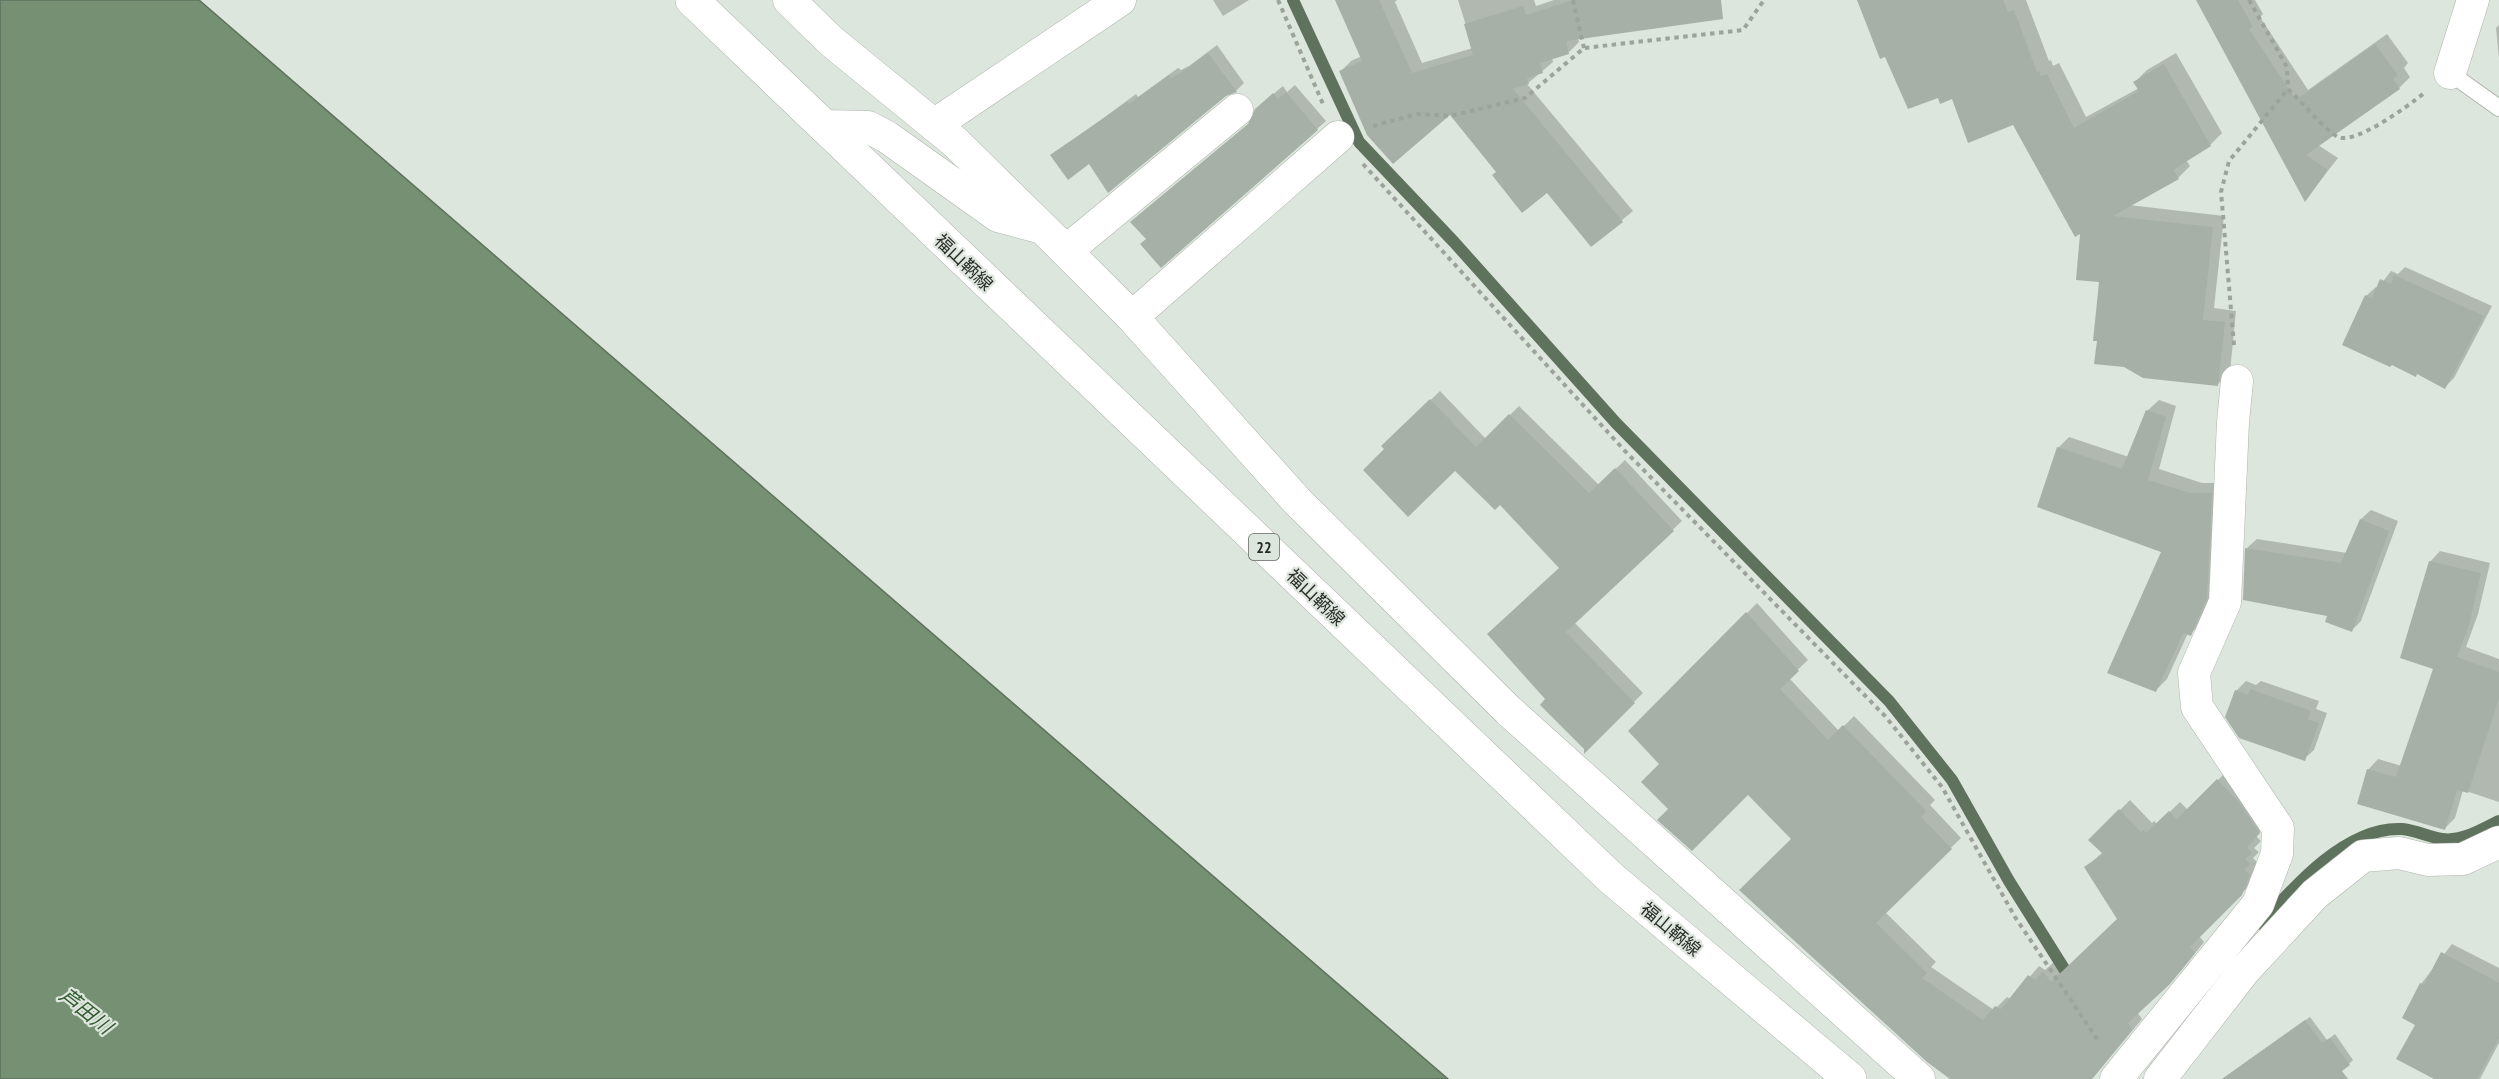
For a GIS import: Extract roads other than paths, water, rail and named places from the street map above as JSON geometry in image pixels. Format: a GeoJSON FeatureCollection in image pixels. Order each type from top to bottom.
{"type":"FeatureCollection","features":[{"type":"Feature","properties":{"kind":"main road","name":"福山鞆線"},"geometry":{"type":"LineString","coordinates":[[692,0],[1611,878],[1850,1079]]}},
{"type":"Feature","properties":{"kind":"street"},"geometry":{"type":"LineString","coordinates":[[789,0],[831,41],[934,125],[1043,228],[1132,317],[1297,501],[1509,711],[1919,1079]]}},
{"type":"Feature","properties":{"kind":"street"},"geometry":{"type":"LineString","coordinates":[[934,125],[1120,0]]}},
{"type":"Feature","properties":{"kind":"street"},"geometry":{"type":"LineString","coordinates":[[2450,73],[2473,0]]}},
{"type":"Feature","properties":{"kind":"street"},"geometry":{"type":"LineString","coordinates":[[1066,251],[1237,110]]}},
{"type":"Feature","properties":{"kind":"street"},"geometry":{"type":"LineString","coordinates":[[823,126],[868,127],[887,137],[998,216],[1043,228]]}},
{"type":"Feature","properties":{"kind":"street"},"geometry":{"type":"LineString","coordinates":[[1132,317],[1350,133]]}},
{"type":"Feature","properties":{"kind":"street"},"geometry":{"type":"LineString","coordinates":[[2160,1079],[2231,961],[2258,904],[2277,854],[2278,828],[2197,707],[2194,672],[2225,602],[2237,381]]}},
{"type":"Feature","properties":{"kind":"street"},"geometry":{"type":"LineString","coordinates":[[2118,1077],[2231,961],[2363,856],[2399,853],[2428,860],[2463,859],[2499,842]]}},
{"type":"Feature","properties":{"kind":"lane"},"geometry":{"type":"LineString","coordinates":[[2450,73],[2499,108]]}},
{"type":"Feature","properties":{"kind":"water","name":"芦田川"},"geometry":{"type":"Polygon","coordinates":[[[0,0],[199,0],[1448,1079],[0,1079],[0,0]]]}},
{"type":"Feature","properties":{"kind":"waterway"},"geometry":{"type":"LineString","coordinates":[[1293,0],[1359,142],[1454,242],[1616,423],[1889,701],[1952,780],[2009,881],[2073,983]]}},
{"type":"Feature","properties":{"kind":"waterway"},"geometry":{"type":"LineString","coordinates":[[2261,924],[2323,861],[2361,837],[2382,831],[2402,829],[2442,839],[2457,839],[2499,821]]}}]}
